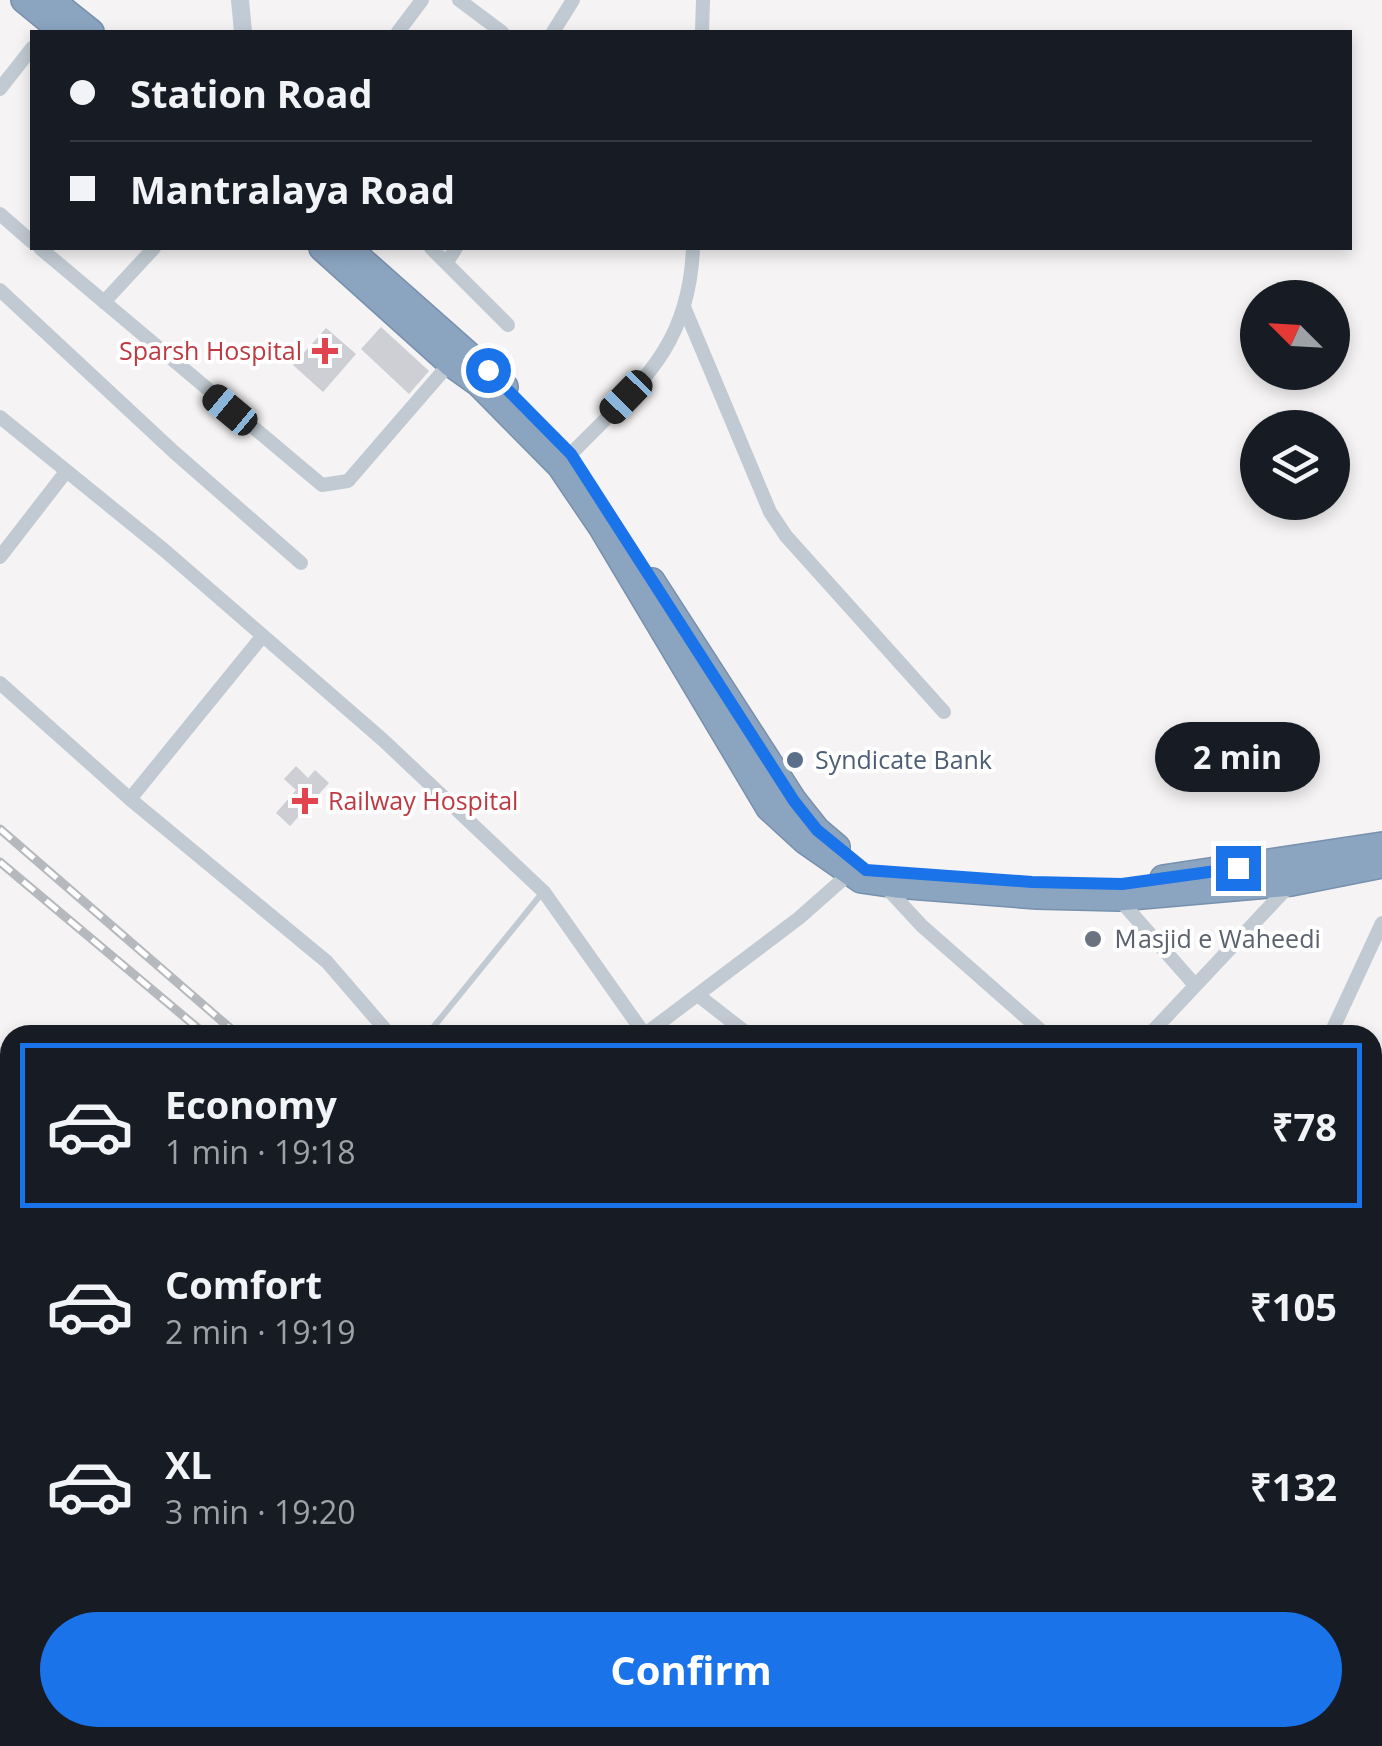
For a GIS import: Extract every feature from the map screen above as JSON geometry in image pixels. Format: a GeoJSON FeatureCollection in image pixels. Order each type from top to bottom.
{"type":"FeatureCollection","features":[{"type":"Feature","properties":{"kind":"highway"},"geometry":{"type":"LineString","coordinates":[[24,0],[52,22],[83,30]]}},
{"type":"Feature","properties":{"kind":"highway"},"geometry":{"type":"LineString","coordinates":[[324,250],[450,364],[478,384],[560,466],[602,528],[769,808],[804,841],[852,867],[866,870],[1122,884],[1382,846]]}},
{"type":"Feature","properties":{"kind":"highway"},"geometry":{"type":"LineString","coordinates":[[350,250],[488,370],[571,454],[794,801],[860,880],[1036,896],[1119,898],[1291,884],[1382,864]]}},
{"type":"Feature","properties":{"kind":"main road"},"geometry":{"type":"LineString","coordinates":[[240,0],[243,30]]}},
{"type":"Feature","properties":{"kind":"street"},"geometry":{"type":"LineString","coordinates":[[400,30],[422,0]]}},
{"type":"Feature","properties":{"kind":"street"},"geometry":{"type":"LineString","coordinates":[[458,0],[499,30]]}},
{"type":"Feature","properties":{"kind":"street"},"geometry":{"type":"LineString","coordinates":[[554,30],[573,0]]}},
{"type":"Feature","properties":{"kind":"street"},"geometry":{"type":"LineString","coordinates":[[702,30],[703,0]]}},
{"type":"Feature","properties":{"kind":"street"},"geometry":{"type":"LineString","coordinates":[[0,89],[30,51]]}},
{"type":"Feature","properties":{"kind":"street"},"geometry":{"type":"LineString","coordinates":[[0,214],[30,240]]}},
{"type":"Feature","properties":{"kind":"street"},"geometry":{"type":"LineString","coordinates":[[42,250],[322,485],[348,481],[450,364]]}},
{"type":"Feature","properties":{"kind":"street"},"geometry":{"type":"LineString","coordinates":[[104,302],[152,250]]}},
{"type":"Feature","properties":{"kind":"street"},"geometry":{"type":"LineString","coordinates":[[433,250],[508,324]]}},
{"type":"Feature","properties":{"kind":"street"},"geometry":{"type":"LineString","coordinates":[[447,262],[455,250]]}},
{"type":"Feature","properties":{"kind":"street"},"geometry":{"type":"LineString","coordinates":[[571,454],[667,351],[684,307],[693,250]]}},
{"type":"Feature","properties":{"kind":"street"},"geometry":{"type":"LineString","coordinates":[[0,290],[174,452],[301,563]]}},
{"type":"Feature","properties":{"kind":"street"},"geometry":{"type":"LineString","coordinates":[[684,307],[770,512],[786,536],[944,712]]}},
{"type":"Feature","properties":{"kind":"street"},"geometry":{"type":"LineString","coordinates":[[0,418],[164,550],[382,740],[544,892],[637,1025]]}},
{"type":"Feature","properties":{"kind":"street"},"geometry":{"type":"LineString","coordinates":[[0,557],[65,474]]}},
{"type":"Feature","properties":{"kind":"street"},"geometry":{"type":"LineString","coordinates":[[130,799],[261,638]]}},
{"type":"Feature","properties":{"kind":"street"},"geometry":{"type":"LineString","coordinates":[[0,683],[130,799],[327,962],[381,1025]]}},
{"type":"Feature","properties":{"kind":"street"},"geometry":{"type":"LineString","coordinates":[[658,1025],[699,996],[852,867]]}},
{"type":"Feature","properties":{"kind":"street"},"geometry":{"type":"LineString","coordinates":[[882,883],[922,926],[1035,1025]]}},
{"type":"Feature","properties":{"kind":"street"},"geometry":{"type":"LineString","coordinates":[[1159,1025],[1291,884]]}},
{"type":"Feature","properties":{"kind":"street"},"geometry":{"type":"LineString","coordinates":[[1119,898],[1194,984]]}},
{"type":"Feature","properties":{"kind":"street"},"geometry":{"type":"LineString","coordinates":[[1335,1025],[1382,924]]}},
{"type":"Feature","properties":{"kind":"street"},"geometry":{"type":"LineString","coordinates":[[699,996],[736,1025]]}},
{"type":"Feature","properties":{"kind":"lane"},"geometry":{"type":"LineString","coordinates":[[435,1025],[544,892]]}},
{"type":"Feature","properties":{"kind":"building"},"geometry":{"type":"Polygon","coordinates":[[[381,327],[429,371],[409,394],[361,349],[381,327]]]}},
{"type":"Feature","properties":{"kind":"building"},"geometry":{"type":"Polygon","coordinates":[[[326,328],[356,354],[323,392],[293,365],[326,328]]]}},
{"type":"Feature","properties":{"kind":"building"},"geometry":{"type":"Polygon","coordinates":[[[296,766],[308,778],[315,770],[329,783],[290,826],[276,813],[296,790],[284,779],[296,766]]]}},
{"type":"Feature","properties":{"kind":"railway"},"geometry":{"type":"LineString","coordinates":[[0,829],[226,1025]]}},
{"type":"Feature","properties":{"kind":"railway"},"geometry":{"type":"LineString","coordinates":[[0,862],[194,1025]]}},
{"type":"Feature","properties":{"kind":"place","name":"Sparsh Hospital"},"geometry":{"type":"Point","coordinates":[325,351]}},
{"type":"Feature","properties":{"kind":"place","name":"Syndicate Bank"},"geometry":{"type":"Point","coordinates":[795,760]}},
{"type":"Feature","properties":{"kind":"place","name":"Railway Hospital"},"geometry":{"type":"Point","coordinates":[305,801]}},
{"type":"Feature","properties":{"kind":"place","name":"Ｍasjid e Waheedi"},"geometry":{"type":"Point","coordinates":[1093,939]}},
{"type":"Feature","properties":{"kind":"route"},"geometry":{"type":"LineString","coordinates":[[488,370],[571,454],[794,801],[817,830],[866,870],[1122,884],[1238,868]]}}]}
